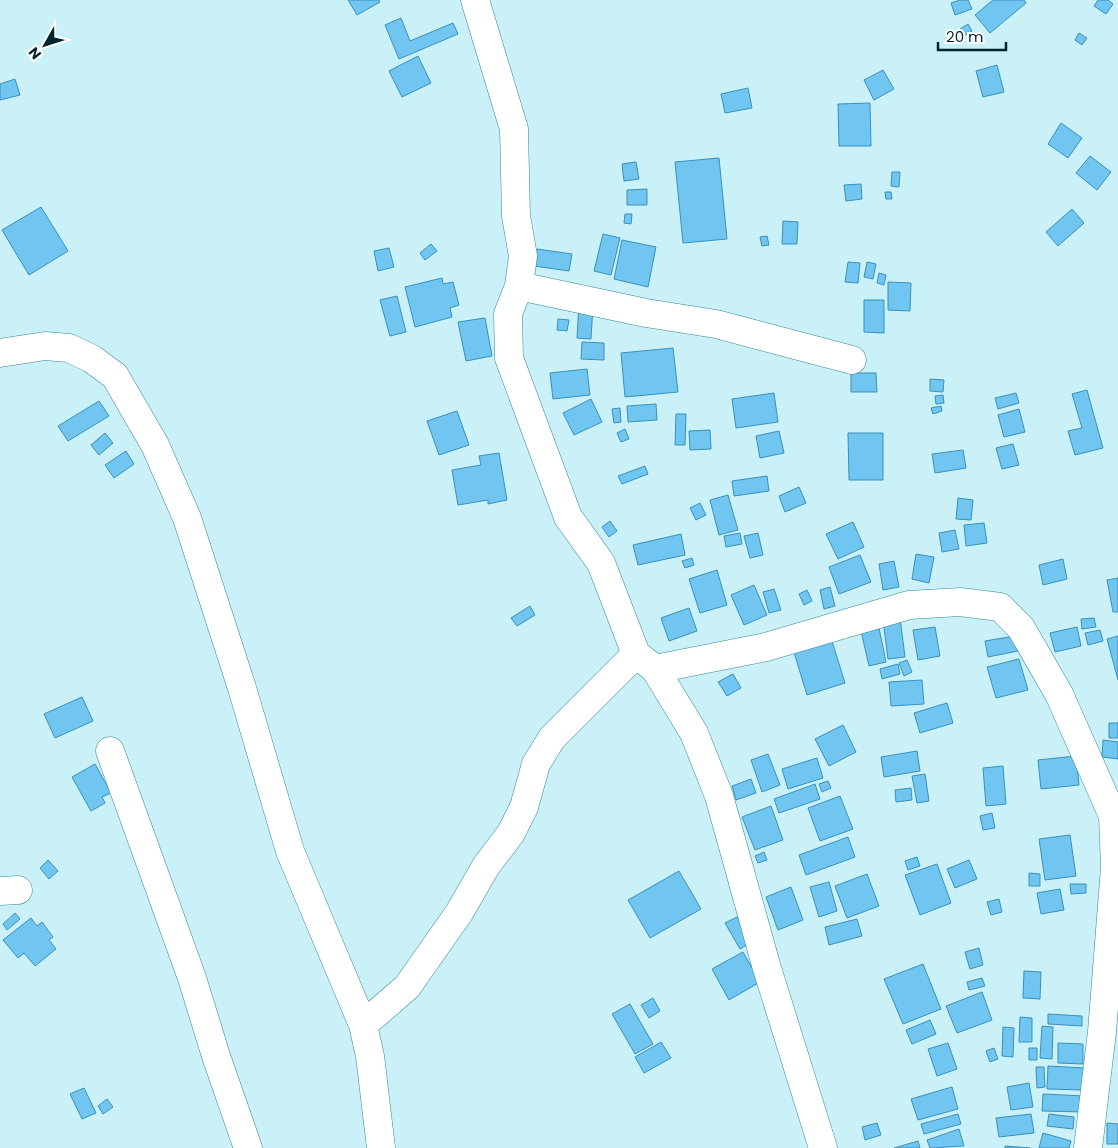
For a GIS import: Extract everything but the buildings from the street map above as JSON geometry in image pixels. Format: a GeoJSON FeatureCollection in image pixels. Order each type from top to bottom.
{"type":"FeatureCollection","features":[{"type":"Feature","properties":{"kind":"street"},"geometry":{"type":"LineString","coordinates":[[475,0],[514,129],[516,216],[523,256],[519,286],[508,314],[509,358],[568,517],[601,563],[645,662],[694,733],[719,796],[766,965],[823,1148]]}},
{"type":"Feature","properties":{"kind":"street"},"geometry":{"type":"LineString","coordinates":[[519,286],[646,313],[716,324],[852,360]]}},
{"type":"Feature","properties":{"kind":"street"},"geometry":{"type":"LineString","coordinates":[[0,353],[46,346],[69,348],[92,358],[115,376],[155,445],[187,518],[242,688],[290,851],[363,1024],[370,1056],[379,1148]]}},
{"type":"Feature","properties":{"kind":"street"},"geometry":{"type":"LineString","coordinates":[[363,1024],[407,987],[459,913],[486,866],[516,824],[524,807],[536,764],[552,738],[645,662],[766,646],[909,605],[960,602],[1000,607],[1021,628],[1058,694],[1113,816],[1115,867],[1102,1032],[1088,1148]]}},
{"type":"Feature","properties":{"kind":"street"},"geometry":{"type":"LineString","coordinates":[[110,751],[192,978],[216,1056],[248,1148]]}}]}
